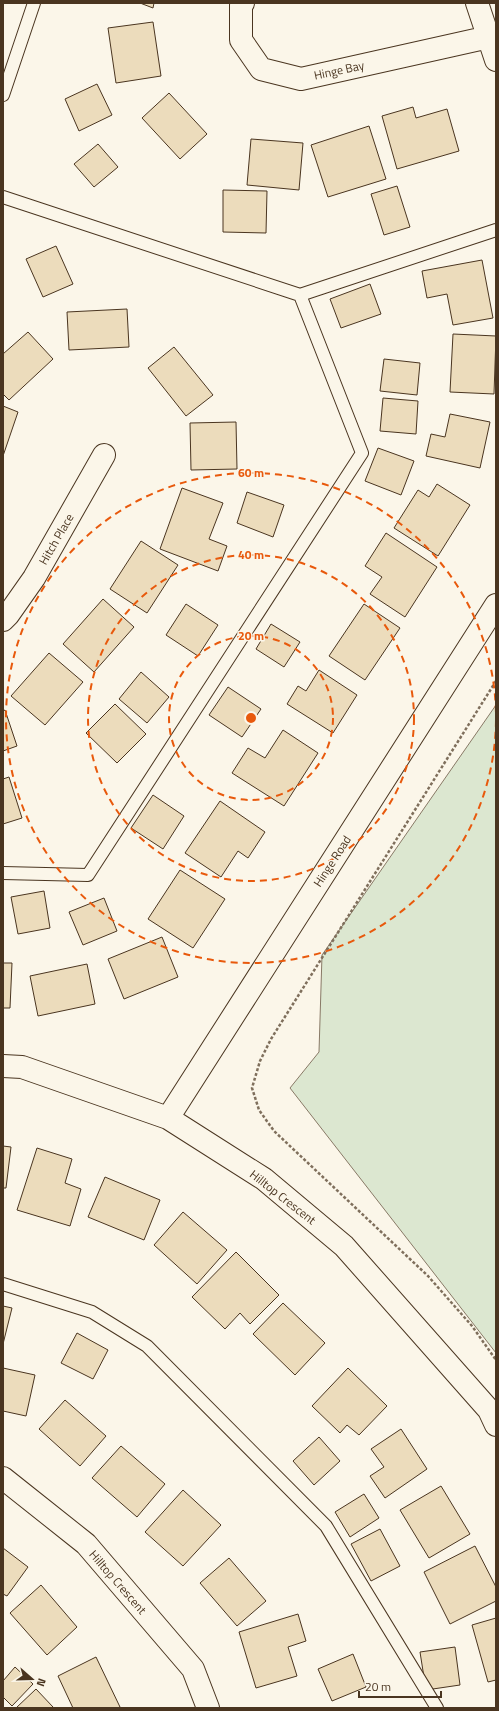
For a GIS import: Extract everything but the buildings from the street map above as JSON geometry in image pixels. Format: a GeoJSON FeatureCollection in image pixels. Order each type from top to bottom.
{"type":"FeatureCollection","features":[{"type":"Feature","properties":{"kind":"street","name":"Hinge Bay"},"geometry":{"type":"LineString","coordinates":[[243,3],[240,5],[241,40],[261,69],[301,79],[489,37]]}},
{"type":"Feature","properties":{"kind":"street"},"geometry":{"type":"LineString","coordinates":[[478,3],[496,60]]}},
{"type":"Feature","properties":{"kind":"street","name":"Hitch Place"},"geometry":{"type":"LineString","coordinates":[[3,620],[34,578],[104,456]]}},
{"type":"Feature","properties":{"kind":"street","name":"Hinge Road"},"geometry":{"type":"LineString","coordinates":[[168,1118],[496,605]]}},
{"type":"Feature","properties":{"kind":"street","name":"Hilltop Crescent"},"geometry":{"type":"LineString","coordinates":[[3,1066],[22,1067],[168,1118],[264,1179],[344,1246],[489,1410],[496,1425]]}},
{"type":"Feature","properties":{"kind":"street","name":"Hilltop Crescent"},"geometry":{"type":"LineString","coordinates":[[3,1478],[86,1544],[193,1669],[208,1708]]}},
{"type":"Feature","properties":{"kind":"lane"},"geometry":{"type":"LineString","coordinates":[[3,95],[34,3]]}},
{"type":"Feature","properties":{"kind":"lane"},"geometry":{"type":"LineString","coordinates":[[3,196],[300,295],[496,230]]}},
{"type":"Feature","properties":{"kind":"lane"},"geometry":{"type":"LineString","coordinates":[[3,873],[88,875],[362,453],[300,295]]}},
{"type":"Feature","properties":{"kind":"lane"},"geometry":{"type":"LineString","coordinates":[[3,1284],[92,1312],[147,1346],[326,1526],[437,1708]]}},
{"type":"Feature","properties":{"kind":"path"},"geometry":{"type":"LineString","coordinates":[[496,681],[271,1039],[260,1061],[252,1088],[258,1110],[274,1132],[428,1276],[472,1326],[496,1360]]}},
{"type":"Feature","properties":{"kind":"green space"},"geometry":{"type":"Polygon","coordinates":[[[496,705],[496,1353],[290,1088],[319,1052],[322,955],[496,705]]]}}]}
